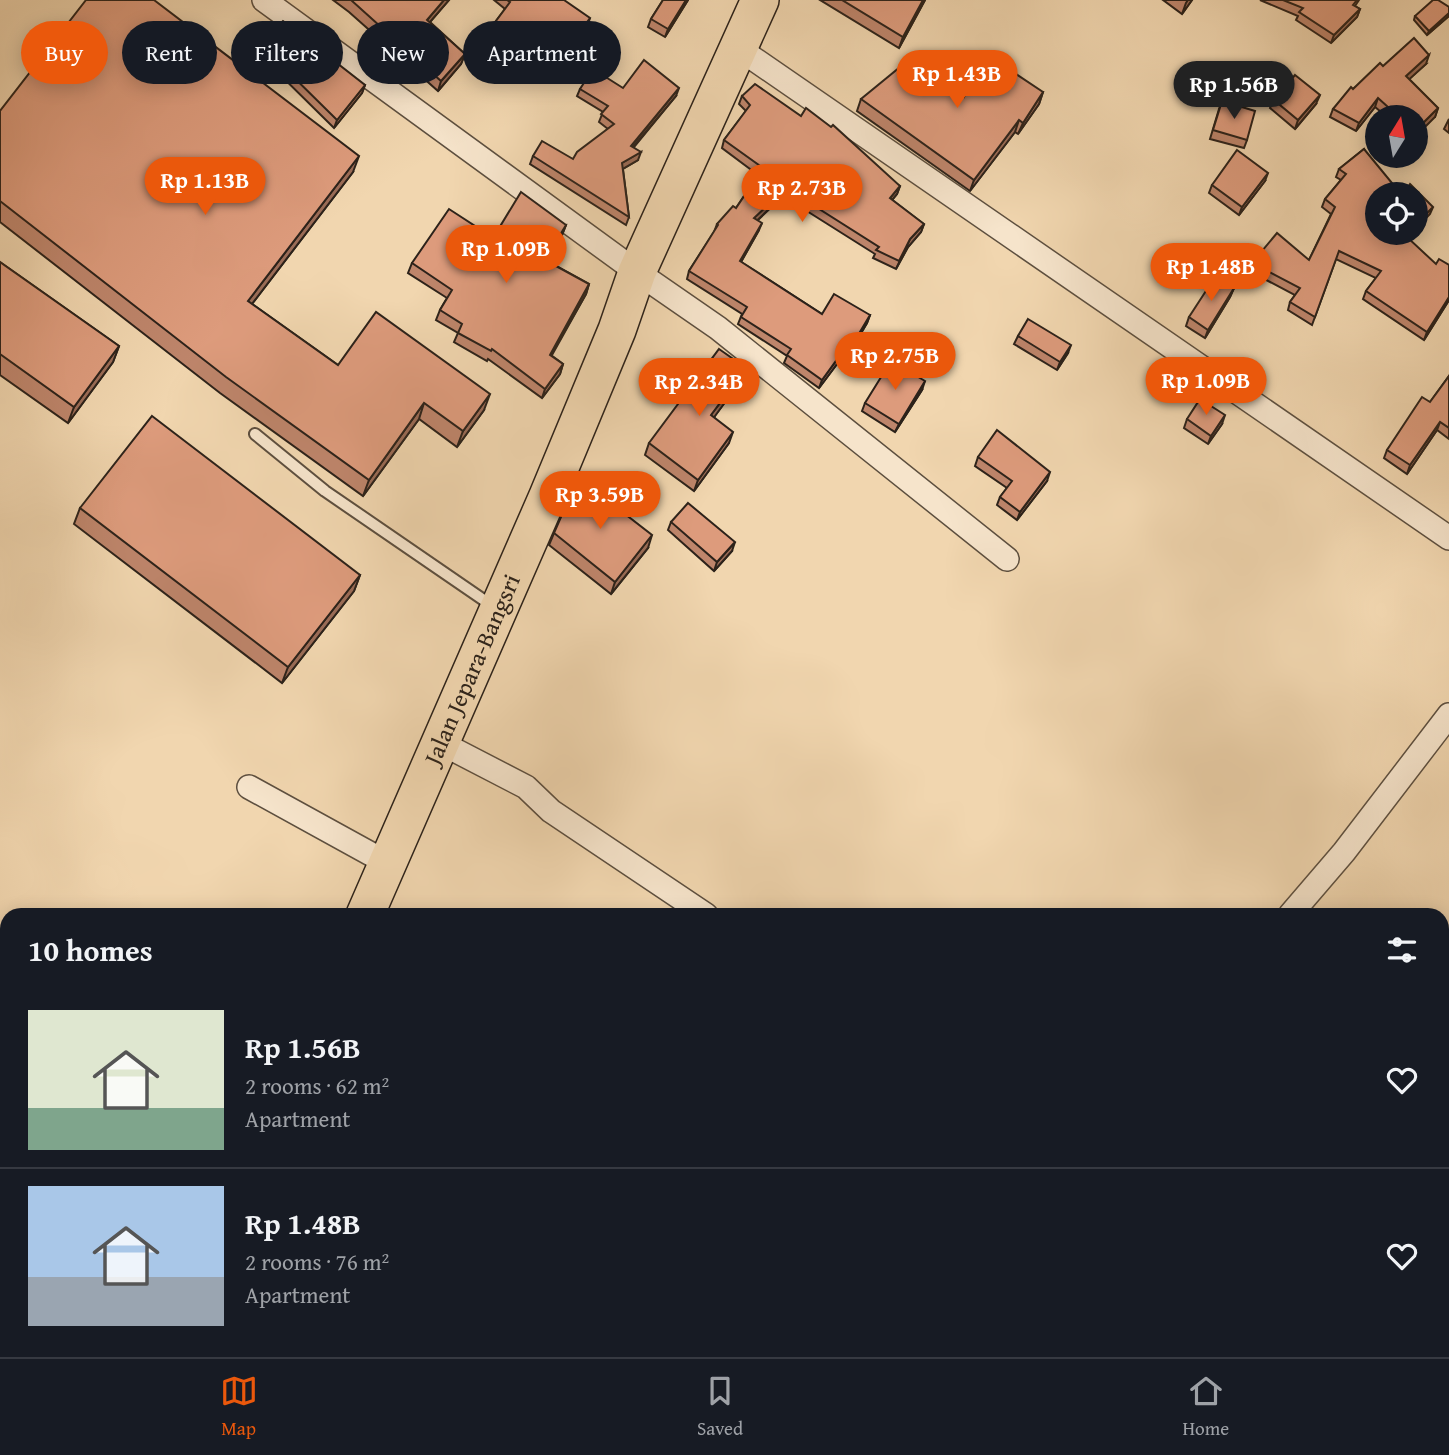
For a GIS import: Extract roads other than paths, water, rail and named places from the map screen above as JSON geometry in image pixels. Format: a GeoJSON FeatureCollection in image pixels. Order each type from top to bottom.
{"type":"FeatureCollection","features":[{"type":"Feature","properties":{"kind":"main road","name":"Jalan Jepara-Bangsri"},"geometry":{"type":"LineString","coordinates":[[368,908],[499,611],[617,330],[637,272],[760,0]]}},
{"type":"Feature","properties":{"kind":"street"},"geometry":{"type":"LineString","coordinates":[[264,0],[718,328],[1007,559]]}},
{"type":"Feature","properties":{"kind":"street"},"geometry":{"type":"LineString","coordinates":[[738,48],[1449,538]]}},
{"type":"Feature","properties":{"kind":"street"},"geometry":{"type":"LineString","coordinates":[[1296,908],[1344,852],[1449,715]]}},
{"type":"Feature","properties":{"kind":"street"},"geometry":{"type":"LineString","coordinates":[[441,743],[526,787],[543,805],[696,908]]}},
{"type":"Feature","properties":{"kind":"street"},"geometry":{"type":"LineString","coordinates":[[249,787],[388,864]]}},
{"type":"Feature","properties":{"kind":"lane"},"geometry":{"type":"LineString","coordinates":[[255,433],[325,491],[499,611]]}}]}
